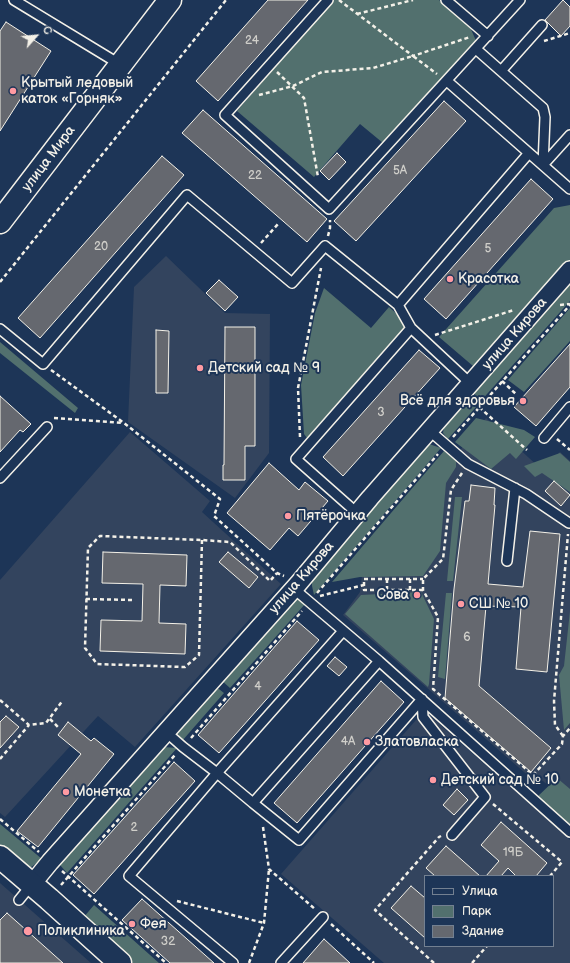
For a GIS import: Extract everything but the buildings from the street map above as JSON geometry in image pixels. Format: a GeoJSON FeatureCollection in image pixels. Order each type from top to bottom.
{"type":"FeatureCollection","features":[{"type":"Feature","properties":{"kind":"main road","name":"улица Мира"},"geometry":{"type":"LineString","coordinates":[[0,222],[170,0]]}},
{"type":"Feature","properties":{"kind":"main road"},"geometry":{"type":"LineString","coordinates":[[0,857],[26,892],[120,963]]}},
{"type":"Feature","properties":{"kind":"street","name":"улица Кирова"},"geometry":{"type":"LineString","coordinates":[[26,892],[109,793],[166,732],[296,586],[357,513],[570,270]]}},
{"type":"Feature","properties":{"kind":"lane"},"geometry":{"type":"LineString","coordinates":[[14,0],[76,34],[121,65]]}},
{"type":"Feature","properties":{"kind":"lane"},"geometry":{"type":"LineString","coordinates":[[328,0],[225,115],[329,209],[476,49],[486,34],[520,0]]}},
{"type":"Feature","properties":{"kind":"lane"},"geometry":{"type":"LineString","coordinates":[[446,0],[486,34]]}},
{"type":"Feature","properties":{"kind":"lane"},"geometry":{"type":"LineString","coordinates":[[501,71],[542,25]]}},
{"type":"Feature","properties":{"kind":"lane"},"geometry":{"type":"LineString","coordinates":[[476,49],[543,108],[545,117],[543,165]]}},
{"type":"Feature","properties":{"kind":"lane"},"geometry":{"type":"LineString","coordinates":[[447,81],[570,188]]}},
{"type":"Feature","properties":{"kind":"lane"},"geometry":{"type":"LineString","coordinates":[[543,165],[570,135]]}},
{"type":"Feature","properties":{"kind":"lane"},"geometry":{"type":"LineString","coordinates":[[398,305],[529,153]]}},
{"type":"Feature","properties":{"kind":"lane"},"geometry":{"type":"LineString","coordinates":[[0,330],[43,364],[187,195],[292,283],[326,246],[398,305],[411,328],[470,385]]}},
{"type":"Feature","properties":{"kind":"lane"},"geometry":{"type":"LineString","coordinates":[[357,513],[296,460],[411,328]]}},
{"type":"Feature","properties":{"kind":"lane"},"geometry":{"type":"LineString","coordinates":[[547,435],[570,407]]}},
{"type":"Feature","properties":{"kind":"lane"},"geometry":{"type":"LineString","coordinates":[[0,478],[47,427]]}},
{"type":"Feature","properties":{"kind":"lane"},"geometry":{"type":"LineString","coordinates":[[430,431],[468,464],[526,494],[569,523]]}},
{"type":"Feature","properties":{"kind":"lane"},"geometry":{"type":"LineString","coordinates":[[507,561],[515,488]]}},
{"type":"Feature","properties":{"kind":"lane"},"geometry":{"type":"LineString","coordinates":[[296,586],[343,631],[422,699],[570,832]]}},
{"type":"Feature","properties":{"kind":"lane"},"geometry":{"type":"LineString","coordinates":[[233,963],[129,876],[343,631]]}},
{"type":"Feature","properties":{"kind":"lane"},"geometry":{"type":"LineString","coordinates":[[257,806],[379,661]]}},
{"type":"Feature","properties":{"kind":"lane"},"geometry":{"type":"LineString","coordinates":[[166,732],[299,840],[422,699]]}},
{"type":"Feature","properties":{"kind":"lane"},"geometry":{"type":"LineString","coordinates":[[422,699],[423,717],[485,797],[452,835]]}},
{"type":"Feature","properties":{"kind":"lane"},"geometry":{"type":"LineString","coordinates":[[281,963],[323,917]]}},
{"type":"Feature","properties":{"kind":"path"},"geometry":{"type":"LineString","coordinates":[[0,282],[226,0]]}},
{"type":"Feature","properties":{"kind":"path"},"geometry":{"type":"LineString","coordinates":[[339,0],[447,81]]}},
{"type":"Feature","properties":{"kind":"path"},"geometry":{"type":"LineString","coordinates":[[357,14],[414,0]]}},
{"type":"Feature","properties":{"kind":"path"},"geometry":{"type":"LineString","coordinates":[[535,33],[544,41],[570,33]]}},
{"type":"Feature","properties":{"kind":"path"},"geometry":{"type":"LineString","coordinates":[[238,101],[293,86],[322,72],[373,68],[486,34]]}},
{"type":"Feature","properties":{"kind":"path"},"geometry":{"type":"LineString","coordinates":[[284,78],[304,98],[318,177]]}},
{"type":"Feature","properties":{"kind":"path"},"geometry":{"type":"LineString","coordinates":[[301,454],[298,388],[330,228],[329,209]]}},
{"type":"Feature","properties":{"kind":"path"},"geometry":{"type":"LineString","coordinates":[[254,251],[278,224]]}},
{"type":"Feature","properties":{"kind":"path"},"geometry":{"type":"LineString","coordinates":[[424,339],[532,304],[551,307],[570,304]]}},
{"type":"Feature","properties":{"kind":"path"},"geometry":{"type":"LineString","coordinates":[[43,364],[124,423],[220,499],[214,516],[277,573],[314,597],[364,585]]}},
{"type":"Feature","properties":{"kind":"path"},"geometry":{"type":"LineString","coordinates":[[502,381],[517,395]]}},
{"type":"Feature","properties":{"kind":"path"},"geometry":{"type":"LineString","coordinates":[[470,385],[479,407],[527,450]]}},
{"type":"Feature","properties":{"kind":"path"},"geometry":{"type":"LineString","coordinates":[[54,418],[124,423]]}},
{"type":"Feature","properties":{"kind":"path"},"geometry":{"type":"LineString","coordinates":[[547,435],[570,450]]}},
{"type":"Feature","properties":{"kind":"path"},"geometry":{"type":"LineString","coordinates":[[468,464],[451,490],[443,559],[423,579],[423,590],[438,617],[433,689],[533,775],[562,744],[563,736],[570,728]]}},
{"type":"Feature","properties":{"kind":"path"},"geometry":{"type":"LineString","coordinates":[[563,736],[555,725],[554,701],[569,523]]}},
{"type":"Feature","properties":{"kind":"path"},"geometry":{"type":"LineString","coordinates":[[202,540],[199,655],[185,666],[97,664],[85,648],[86,599],[88,548],[100,536],[202,540],[230,542],[270,581],[277,573]]}},
{"type":"Feature","properties":{"kind":"path"},"geometry":{"type":"LineString","coordinates":[[423,579],[364,579],[364,590],[423,590]]}},
{"type":"Feature","properties":{"kind":"path"},"geometry":{"type":"LineString","coordinates":[[387,579],[387,590]]}},
{"type":"Feature","properties":{"kind":"path"},"geometry":{"type":"LineString","coordinates":[[410,579],[410,590]]}},
{"type":"Feature","properties":{"kind":"path"},"geometry":{"type":"LineString","coordinates":[[86,599],[132,600]]}},
{"type":"Feature","properties":{"kind":"path"},"geometry":{"type":"LineString","coordinates":[[0,700],[29,725]]}},
{"type":"Feature","properties":{"kind":"path"},"geometry":{"type":"LineString","coordinates":[[0,760],[29,725],[46,723],[63,700]]}},
{"type":"Feature","properties":{"kind":"path"},"geometry":{"type":"LineString","coordinates":[[50,719],[58,726]]}},
{"type":"Feature","properties":{"kind":"path"},"geometry":{"type":"LineString","coordinates":[[485,797],[562,862],[551,875]]}},
{"type":"Feature","properties":{"kind":"path"},"geometry":{"type":"LineString","coordinates":[[249,963],[264,923],[269,869],[257,806]]}},
{"type":"Feature","properties":{"kind":"path"},"geometry":{"type":"LineString","coordinates":[[0,819],[166,963]]}},
{"type":"Feature","properties":{"kind":"path"},"geometry":{"type":"LineString","coordinates":[[434,963],[375,910],[438,837],[452,835]]}},
{"type":"Feature","properties":{"kind":"path"},"geometry":{"type":"LineString","coordinates":[[269,869],[374,963]]}},
{"type":"Feature","properties":{"kind":"path"},"geometry":{"type":"LineString","coordinates":[[149,893],[264,923]]}},
{"type":"Feature","properties":{"kind":"path"},"geometry":{"type":"LineString","coordinates":[[472,963],[486,947]]}},
{"type":"Feature","properties":{"kind":"shaded area","name":"Детский сад № 9"},"geometry":{"type":"Polygon","coordinates":[[[166,256],[225,313],[270,314],[269,453],[235,498],[128,422],[134,287],[166,256]]]}},
{"type":"Feature","properties":{"kind":"shaded area","name":"СШ № 10"},"geometry":{"type":"Polygon","coordinates":[[[486,418],[542,470],[560,452],[570,461],[570,806],[543,781],[532,779],[343,615],[360,592],[362,576],[356,570],[457,454],[486,418]]]}},
{"type":"Feature","properties":{"kind":"shaded area"},"geometry":{"type":"Polygon","coordinates":[[[130,432],[210,501],[202,512],[281,584],[135,747],[98,716],[5,817],[0,813],[0,580],[130,432]]]}},
{"type":"Feature","properties":{"kind":"shaded area","name":"Детский сад № 10"},"geometry":{"type":"Polygon","coordinates":[[[428,714],[570,840],[570,963],[384,963],[281,874],[416,720],[428,714]]]}},
{"type":"Feature","properties":{"kind":"shaded area","name":"Поликлиника"},"geometry":{"type":"Polygon","coordinates":[[[0,883],[91,963],[0,963],[0,883]]]}},
{"type":"Feature","properties":{"kind":"green space"},"geometry":{"type":"Polygon","coordinates":[[[333,0],[439,0],[470,27],[477,43],[383,143],[360,124],[314,177],[237,111],[333,0]]]}},
{"type":"Feature","properties":{"kind":"green space"},"geometry":{"type":"Polygon","coordinates":[[[570,205],[570,261],[473,366],[439,337],[554,208],[570,205]]]}},
{"type":"Feature","properties":{"kind":"green space"},"geometry":{"type":"Polygon","coordinates":[[[570,284],[570,301],[479,403],[474,392],[570,284]]]}},
{"type":"Feature","properties":{"kind":"green space"},"geometry":{"type":"Polygon","coordinates":[[[324,288],[371,328],[389,307],[408,324],[311,436],[307,438],[304,434],[301,385],[315,313],[324,288]]]}},
{"type":"Feature","properties":{"kind":"green space"},"geometry":{"type":"Polygon","coordinates":[[[570,308],[570,341],[524,392],[508,380],[570,308]]]}},
{"type":"Feature","properties":{"kind":"green space"},"geometry":{"type":"Polygon","coordinates":[[[0,342],[78,408],[75,413],[0,353],[0,342]]]}},
{"type":"Feature","properties":{"kind":"green space"},"geometry":{"type":"Polygon","coordinates":[[[471,396],[476,407],[448,439],[443,433],[444,427],[471,396]]]}},
{"type":"Feature","properties":{"kind":"green space"},"geometry":{"type":"Polygon","coordinates":[[[476,418],[524,430],[535,437],[516,459],[510,453],[491,469],[455,442],[476,418]]]}},
{"type":"Feature","properties":{"kind":"green space"},"geometry":{"type":"Polygon","coordinates":[[[429,444],[441,448],[314,595],[312,579],[316,572],[429,444]]]}},
{"type":"Feature","properties":{"kind":"green space"},"geometry":{"type":"Polygon","coordinates":[[[444,451],[456,461],[456,467],[446,483],[440,551],[423,576],[360,577],[332,582],[444,451]]]}},
{"type":"Feature","properties":{"kind":"green space"},"geometry":{"type":"Polygon","coordinates":[[[560,453],[570,462],[570,492],[542,473],[535,477],[524,466],[560,453]]]}},
{"type":"Feature","properties":{"kind":"green space"},"geometry":{"type":"Polygon","coordinates":[[[455,497],[462,497],[453,581],[447,581],[455,497]]]}},
{"type":"Feature","properties":{"kind":"green space"},"geometry":{"type":"Polygon","coordinates":[[[421,592],[434,619],[428,687],[345,614],[361,595],[421,592]]]}},
{"type":"Feature","properties":{"kind":"green space"},"geometry":{"type":"Polygon","coordinates":[[[446,593],[452,593],[445,679],[438,677],[446,593]]]}},
{"type":"Feature","properties":{"kind":"green space"},"geometry":{"type":"Polygon","coordinates":[[[298,599],[306,603],[230,688],[221,680],[290,601],[298,599]]]}},
{"type":"Feature","properties":{"kind":"green space"},"geometry":{"type":"Polygon","coordinates":[[[570,611],[570,723],[564,730],[559,675],[564,666],[570,611]]]}},
{"type":"Feature","properties":{"kind":"green space"},"geometry":{"type":"Polygon","coordinates":[[[215,686],[224,693],[182,741],[178,734],[181,724],[215,686]]]}},
{"type":"Feature","properties":{"kind":"green space"},"geometry":{"type":"Polygon","coordinates":[[[163,747],[177,748],[67,873],[60,865],[163,747]]]}},
{"type":"Feature","properties":{"kind":"green space"},"geometry":{"type":"Polygon","coordinates":[[[557,778],[570,789],[570,828],[536,798],[557,778]]]}},
{"type":"Feature","properties":{"kind":"green space"},"geometry":{"type":"Polygon","coordinates":[[[0,824],[42,859],[30,868],[22,866],[0,847],[0,824]]]}},
{"type":"Feature","properties":{"kind":"green space"},"geometry":{"type":"Polygon","coordinates":[[[94,905],[159,963],[133,963],[83,918],[94,905]]]}},
{"type":"Feature","properties":{"kind":"place","name":"Крытый ледовый каток «Горняк»"},"geometry":{"type":"Point","coordinates":[13,91]}},
{"type":"Feature","properties":{"kind":"place","name":"Красотка"},"geometry":{"type":"Point","coordinates":[450,279]}},
{"type":"Feature","properties":{"kind":"place","name":"Детский сад № 9"},"geometry":{"type":"Point","coordinates":[200,368]}},
{"type":"Feature","properties":{"kind":"place","name":"Всё для здоровья"},"geometry":{"type":"Point","coordinates":[523,401]}},
{"type":"Feature","properties":{"kind":"place","name":"Пятёрочка"},"geometry":{"type":"Point","coordinates":[288,516]}},
{"type":"Feature","properties":{"kind":"place","name":"Сова"},"geometry":{"type":"Point","coordinates":[417,595]}},
{"type":"Feature","properties":{"kind":"place","name":"СШ № 10"},"geometry":{"type":"Point","coordinates":[461,604]}},
{"type":"Feature","properties":{"kind":"place","name":"Златовласка"},"geometry":{"type":"Point","coordinates":[367,742]}},
{"type":"Feature","properties":{"kind":"place","name":"Детский сад № 10"},"geometry":{"type":"Point","coordinates":[433,780]}},
{"type":"Feature","properties":{"kind":"place","name":"Монетка"},"geometry":{"type":"Point","coordinates":[66,792]}},
{"type":"Feature","properties":{"kind":"place","name":"Фея"},"geometry":{"type":"Point","coordinates":[132,924]}},
{"type":"Feature","properties":{"kind":"place","name":"Поликлиника"},"geometry":{"type":"Point","coordinates":[28,931]}}]}
